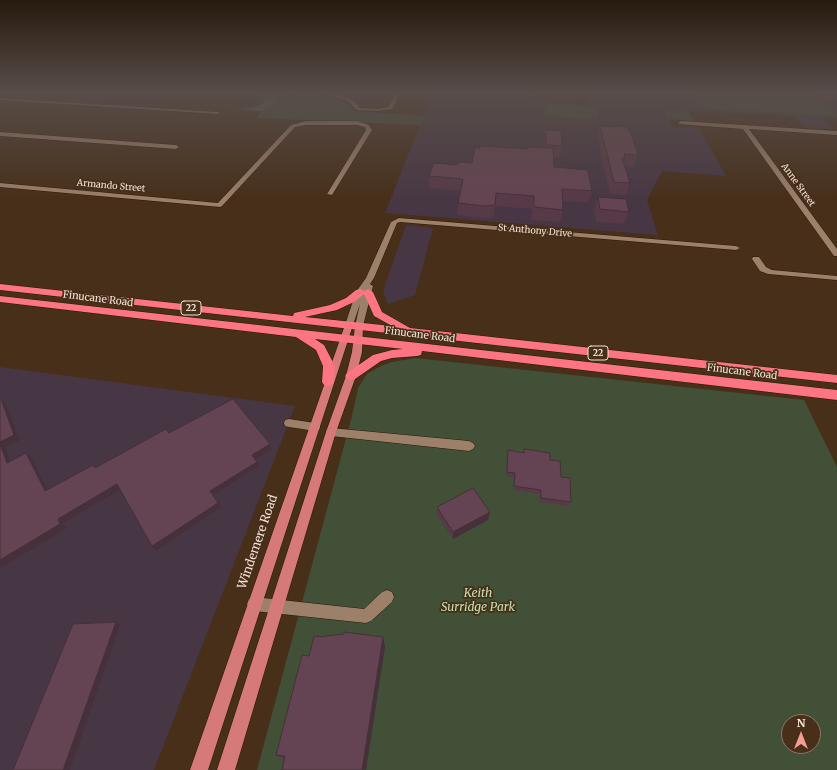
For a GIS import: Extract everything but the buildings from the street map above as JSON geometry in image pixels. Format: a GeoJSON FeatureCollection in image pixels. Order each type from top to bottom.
{"type":"FeatureCollection","features":[{"type":"Feature","properties":{"kind":"highway","name":"Finucane Road"},"geometry":{"type":"LineString","coordinates":[[0,287],[837,379]]}},
{"type":"Feature","properties":{"kind":"highway"},"geometry":{"type":"LineString","coordinates":[[280,317],[328,309],[344,303],[364,292],[378,314],[410,332]]}},
{"type":"Feature","properties":{"kind":"highway","name":"Finucane Road"},"geometry":{"type":"LineString","coordinates":[[0,299],[837,395]]}},
{"type":"Feature","properties":{"kind":"highway"},"geometry":{"type":"LineString","coordinates":[[300,334],[320,348],[329,366],[328,382]]}},
{"type":"Feature","properties":{"kind":"highway"},"geometry":{"type":"LineString","coordinates":[[351,376],[377,358],[392,354],[438,350]]}},
{"type":"Feature","properties":{"kind":"main road","name":"Windemere Road"},"geometry":{"type":"LineString","coordinates":[[199,770],[315,427],[328,382],[344,338],[354,326]]}},
{"type":"Feature","properties":{"kind":"main road"},"geometry":{"type":"LineString","coordinates":[[226,770],[351,376],[358,340],[354,326]]}},
{"type":"Feature","properties":{"kind":"street","name":"Armando Street"},"geometry":{"type":"LineString","coordinates":[[0,186],[220,205],[290,129]]}},
{"type":"Feature","properties":{"kind":"street","name":"Armando Street"},"geometry":{"type":"LineString","coordinates":[[330,194],[368,129]]}},
{"type":"Feature","properties":{"kind":"street","name":"Anne Street"},"geometry":{"type":"LineString","coordinates":[[746,129],[837,254]]}},
{"type":"Feature","properties":{"kind":"street"},"geometry":{"type":"LineString","coordinates":[[781,129],[837,132]]}},
{"type":"Feature","properties":{"kind":"street"},"geometry":{"type":"LineString","coordinates":[[0,134],[176,147]]}},
{"type":"Feature","properties":{"kind":"street","name":"St Anthony Drive"},"geometry":{"type":"LineString","coordinates":[[354,326],[364,292],[394,222],[407,220],[736,248]]}},
{"type":"Feature","properties":{"kind":"street"},"geometry":{"type":"LineString","coordinates":[[756,259],[763,269],[771,272],[837,278]]}},
{"type":"Feature","properties":{"kind":"street"},"geometry":{"type":"LineString","coordinates":[[289,423],[315,427]]}},
{"type":"Feature","properties":{"kind":"street"},"geometry":{"type":"LineString","coordinates":[[332,432],[469,446]]}},
{"type":"Feature","properties":{"kind":"street"},"geometry":{"type":"LineString","coordinates":[[254,604],[366,616],[388,597]]}},
{"type":"Feature","properties":{"kind":"shaded area"},"geometry":{"type":"Polygon","coordinates":[[[419,129],[700,129],[726,176],[662,171],[647,200],[658,235],[385,213],[419,129]]]}},
{"type":"Feature","properties":{"kind":"shaded area"},"geometry":{"type":"Polygon","coordinates":[[[406,225],[433,228],[415,295],[388,304],[383,291],[406,225]]]}},
{"type":"Feature","properties":{"kind":"shaded area"},"geometry":{"type":"Polygon","coordinates":[[[0,367],[295,406],[154,770],[0,770],[0,367]]]}},
{"type":"Feature","properties":{"kind":"green space","name":"Keith Surridge Park"},"geometry":{"type":"Polygon","coordinates":[[[415,358],[804,400],[837,467],[837,770],[257,770],[352,416],[358,388],[367,374],[392,362],[415,358]]]}}]}
